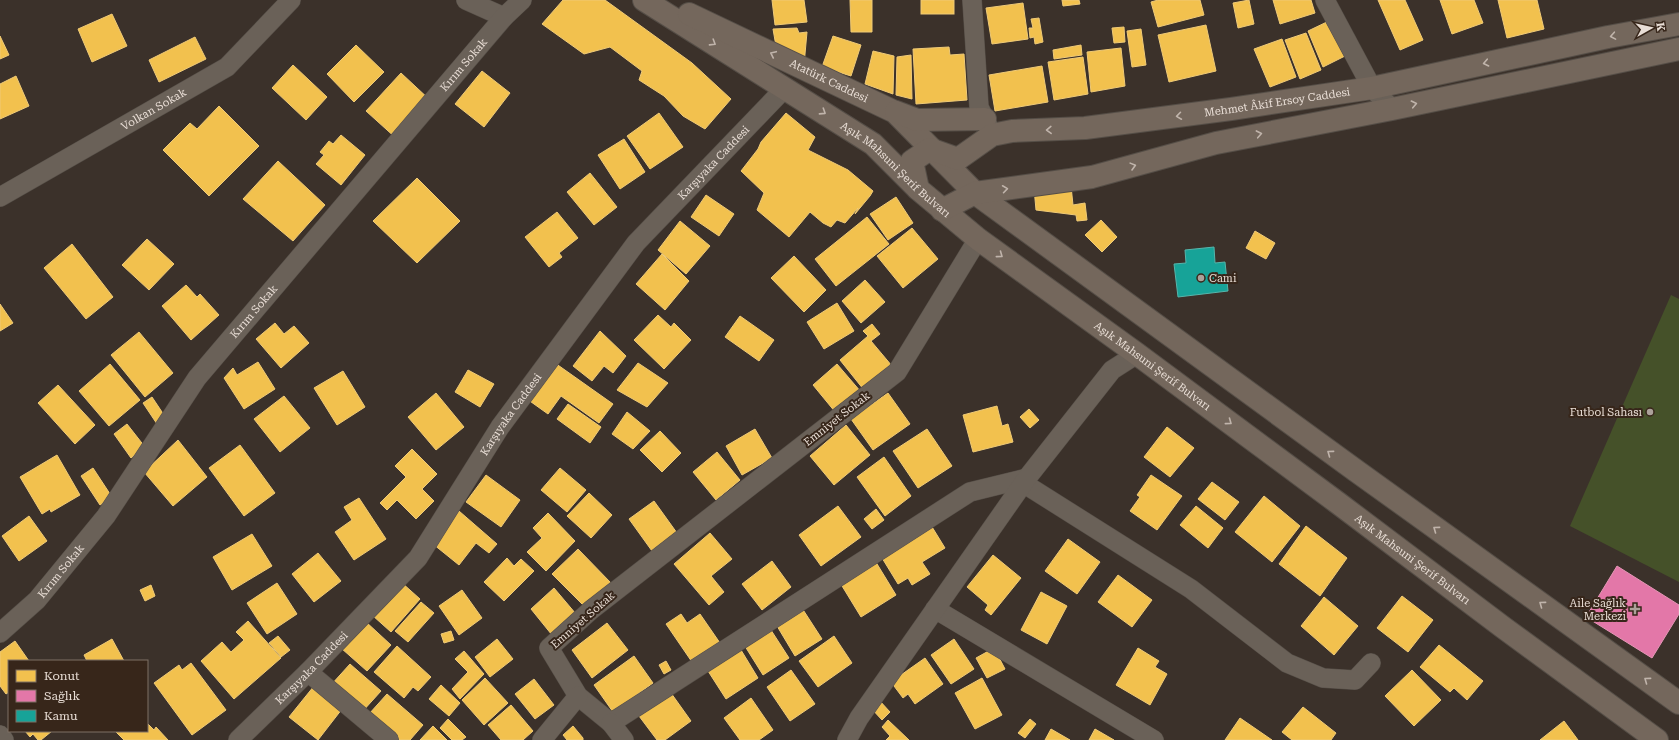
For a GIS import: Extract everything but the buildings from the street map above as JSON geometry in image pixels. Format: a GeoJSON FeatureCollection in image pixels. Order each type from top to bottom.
{"type":"FeatureCollection","features":[{"type":"Feature","properties":{"kind":"main road","name":"Aşık Mahsuni Şerif Bulvarı"},"geometry":{"type":"LineString","coordinates":[[644,0],[873,144],[942,210],[978,239],[1338,502],[1504,628],[1657,740]]}},
{"type":"Feature","properties":{"kind":"main road","name":"Atatürk Caddesi"},"geometry":{"type":"LineString","coordinates":[[659,0],[895,112],[975,193]]}},
{"type":"Feature","properties":{"kind":"main road","name":"Mehmet Âkif Ersoy Caddesi"},"geometry":{"type":"LineString","coordinates":[[930,149],[958,159],[988,127],[1012,131],[1085,128],[1231,109],[1372,88],[1608,37],[1679,24]]}},
{"type":"Feature","properties":{"kind":"main road"},"geometry":{"type":"LineString","coordinates":[[942,210],[975,193],[1092,177],[1216,143],[1392,109],[1679,49]]}},
{"type":"Feature","properties":{"kind":"main road"},"geometry":{"type":"LineString","coordinates":[[895,112],[917,120],[988,127]]}},
{"type":"Feature","properties":{"kind":"main road"},"geometry":{"type":"LineString","coordinates":[[918,188],[912,161],[930,149]]}},
{"type":"Feature","properties":{"kind":"main road"},"geometry":{"type":"LineString","coordinates":[[975,193],[1348,466],[1679,703]]}},
{"type":"Feature","properties":{"kind":"street","name":"Volkan Sokak"},"geometry":{"type":"LineString","coordinates":[[0,197],[227,67],[291,0]]}},
{"type":"Feature","properties":{"kind":"street"},"geometry":{"type":"LineString","coordinates":[[466,0],[504,17]]}},
{"type":"Feature","properties":{"kind":"street","name":"Kırım Sokak"},"geometry":{"type":"LineString","coordinates":[[0,633],[37,600],[106,516],[197,378],[504,17],[522,0]]}},
{"type":"Feature","properties":{"kind":"street"},"geometry":{"type":"LineString","coordinates":[[972,0],[979,107],[988,127]]}},
{"type":"Feature","properties":{"kind":"street"},"geometry":{"type":"LineString","coordinates":[[1325,0],[1372,88],[1392,109]]}},
{"type":"Feature","properties":{"kind":"street","name":"Karşıyaka Caddesi"},"geometry":{"type":"LineString","coordinates":[[238,740],[308,672],[418,558],[500,427],[636,243],[785,88]]}},
{"type":"Feature","properties":{"kind":"street","name":"Emniyet Sokak"},"geometry":{"type":"LineString","coordinates":[[624,740],[611,723],[578,696],[549,648],[591,610],[897,372],[978,239]]}},
{"type":"Feature","properties":{"kind":"street"},"geometry":{"type":"LineString","coordinates":[[847,740],[859,718],[1025,481],[1112,370],[1137,354]]}},
{"type":"Feature","properties":{"kind":"street"},"geometry":{"type":"LineString","coordinates":[[611,723],[970,492],[1025,481],[1191,589],[1287,663],[1324,678],[1355,680],[1371,662]]}},
{"type":"Feature","properties":{"kind":"street"},"geometry":{"type":"LineString","coordinates":[[935,609],[1154,740]]}},
{"type":"Feature","properties":{"kind":"street"},"geometry":{"type":"LineString","coordinates":[[308,672],[390,740]]}},
{"type":"Feature","properties":{"kind":"street"},"geometry":{"type":"LineString","coordinates":[[542,740],[578,696]]}},
{"type":"Feature","properties":{"kind":"street"},"geometry":{"type":"LineString","coordinates":[[0,735],[4,740]]}},
{"type":"Feature","properties":{"kind":"green space","name":"Futbol Sahası"},"geometry":{"type":"Polygon","coordinates":[[[1671,295],[1679,299],[1679,582],[1570,526],[1671,295]]]}},
{"type":"Feature","properties":{"kind":"place","name":"Cami"},"geometry":{"type":"Point","coordinates":[1201,278]}},
{"type":"Feature","properties":{"kind":"place","name":"Futbol Sahası"},"geometry":{"type":"Point","coordinates":[1650,412]}},
{"type":"Feature","properties":{"kind":"place","name":"Aile Sağlık Merkezi"},"geometry":{"type":"Point","coordinates":[1635,609]}}]}
